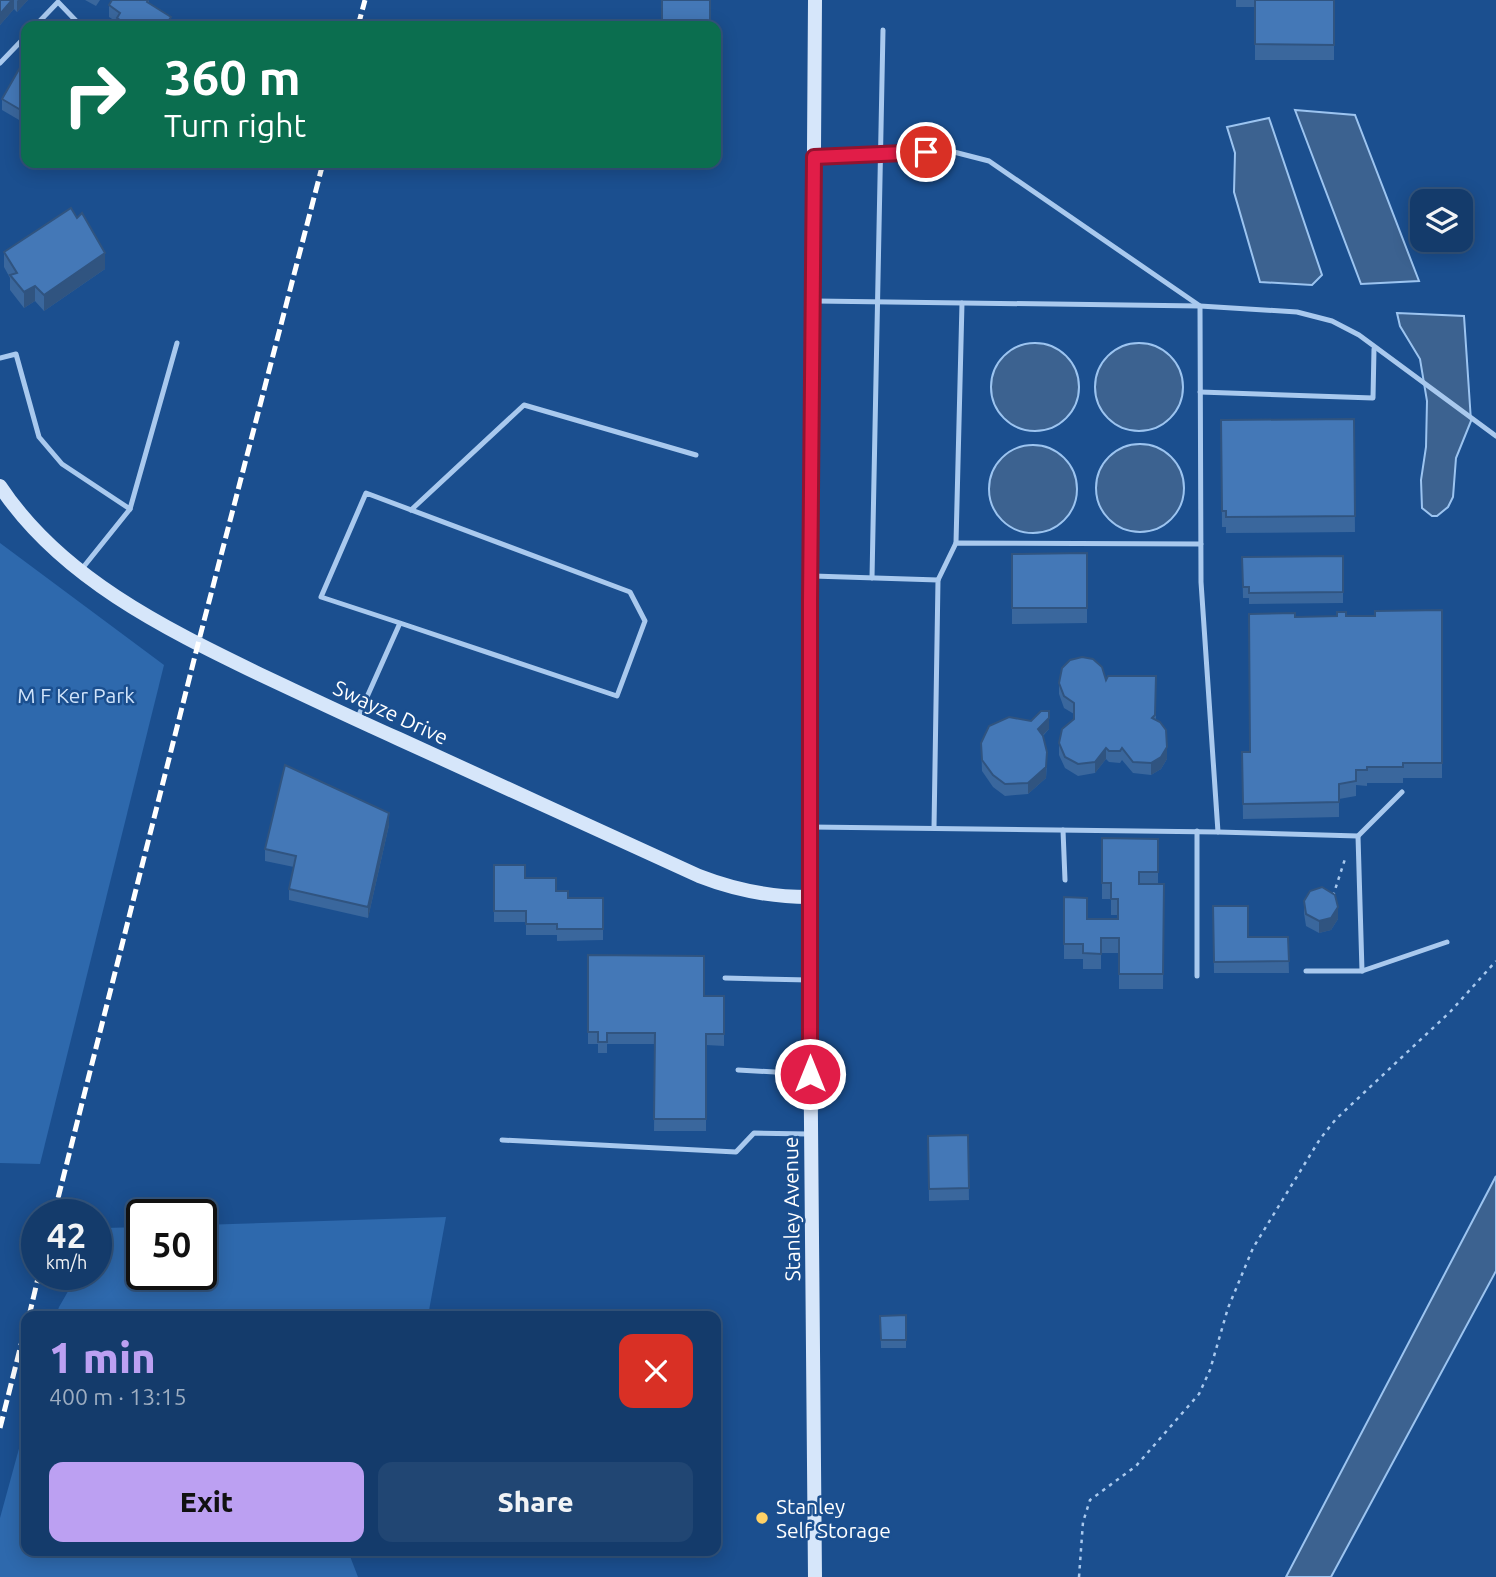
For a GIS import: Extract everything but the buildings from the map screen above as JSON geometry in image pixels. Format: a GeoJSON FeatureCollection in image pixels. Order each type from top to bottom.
{"type":"FeatureCollection","features":[{"type":"Feature","properties":{"kind":"main road","name":"Stanley Avenue"},"geometry":{"type":"LineString","coordinates":[[815,0],[809,897],[815,1577]]}},
{"type":"Feature","properties":{"kind":"main road","name":"Swayze Drive"},"geometry":{"type":"LineString","coordinates":[[0,486],[15,509],[49,544],[80,570],[137,610],[198,645],[356,720],[728,888],[761,894],[809,897]]}},
{"type":"Feature","properties":{"kind":"lane"},"geometry":{"type":"LineString","coordinates":[[40,21],[58,2],[75,21]]}},
{"type":"Feature","properties":{"kind":"lane"},"geometry":{"type":"LineString","coordinates":[[872,578],[884,30]]}},
{"type":"Feature","properties":{"kind":"lane"},"geometry":{"type":"LineString","coordinates":[[0,63],[21,41]]}},
{"type":"Feature","properties":{"kind":"lane"},"geometry":{"type":"LineString","coordinates":[[814,157],[950,151],[989,161],[1200,306]]}},
{"type":"Feature","properties":{"kind":"lane"},"geometry":{"type":"LineString","coordinates":[[813,300],[1200,306],[1297,312],[1332,321],[1359,335],[1374,349],[1496,436]]}},
{"type":"Feature","properties":{"kind":"lane"},"geometry":{"type":"LineString","coordinates":[[934,828],[937,580],[956,543],[962,303]]}},
{"type":"Feature","properties":{"kind":"lane"},"geometry":{"type":"LineString","coordinates":[[1200,306],[1201,582],[1218,832]]}},
{"type":"Feature","properties":{"kind":"lane"},"geometry":{"type":"LineString","coordinates":[[80,570],[130,509],[177,343]]}},
{"type":"Feature","properties":{"kind":"lane"},"geometry":{"type":"LineString","coordinates":[[1200,392],[1373,398],[1374,349]]}},
{"type":"Feature","properties":{"kind":"lane"},"geometry":{"type":"LineString","coordinates":[[0,358],[16,354],[39,437],[62,464],[130,509]]}},
{"type":"Feature","properties":{"kind":"lane"},"geometry":{"type":"LineString","coordinates":[[411,510],[524,405],[696,455]]}},
{"type":"Feature","properties":{"kind":"lane"},"geometry":{"type":"LineString","coordinates":[[366,493],[630,592],[645,621],[617,696],[400,623],[321,597],[366,493]]}},
{"type":"Feature","properties":{"kind":"lane"},"geometry":{"type":"LineString","coordinates":[[956,543],[1201,544]]}},
{"type":"Feature","properties":{"kind":"lane"},"geometry":{"type":"LineString","coordinates":[[810,576],[937,580]]}},
{"type":"Feature","properties":{"kind":"lane"},"geometry":{"type":"LineString","coordinates":[[356,720],[400,623]]}},
{"type":"Feature","properties":{"kind":"lane"},"geometry":{"type":"LineString","coordinates":[[810,827],[1197,831],[1358,836],[1402,792]]}},
{"type":"Feature","properties":{"kind":"lane"},"geometry":{"type":"LineString","coordinates":[[1063,830],[1065,880]]}},
{"type":"Feature","properties":{"kind":"lane"},"geometry":{"type":"LineString","coordinates":[[1197,831],[1197,976]]}},
{"type":"Feature","properties":{"kind":"lane"},"geometry":{"type":"LineString","coordinates":[[1358,836],[1362,971]]}},
{"type":"Feature","properties":{"kind":"lane"},"geometry":{"type":"LineString","coordinates":[[1307,971],[1362,971],[1447,942]]}},
{"type":"Feature","properties":{"kind":"lane"},"geometry":{"type":"LineString","coordinates":[[725,978],[810,980]]}},
{"type":"Feature","properties":{"kind":"lane"},"geometry":{"type":"LineString","coordinates":[[738,1070],[810,1074]]}},
{"type":"Feature","properties":{"kind":"lane"},"geometry":{"type":"LineString","coordinates":[[502,1140],[736,1152],[754,1133],[811,1134]]}},
{"type":"Feature","properties":{"kind":"path"},"geometry":{"type":"LineString","coordinates":[[1332,900],[1345,859],[1359,852]]}},
{"type":"Feature","properties":{"kind":"path"},"geometry":{"type":"LineString","coordinates":[[1079,1577],[1083,1522],[1090,1500],[1136,1466],[1199,1394],[1210,1370],[1228,1308],[1253,1248],[1320,1139],[1336,1119],[1450,1012],[1496,961]]}},
{"type":"Feature","properties":{"kind":"green space","name":"M F Ker Park"},"geometry":{"type":"Polygon","coordinates":[[[0,543],[164,665],[40,1164],[0,1163],[0,543]]]}},
{"type":"Feature","properties":{"kind":"green space"},"geometry":{"type":"Polygon","coordinates":[[[446,1217],[429,1311],[58,1311],[69,1290],[112,1290],[112,1228],[126,1227],[126,1290],[217,1290],[217,1224],[446,1217]]]}},
{"type":"Feature","properties":{"kind":"green space"},"geometry":{"type":"Polygon","coordinates":[[[21,1441],[21,1556],[350,1556],[358,1577],[0,1577],[0,1518],[21,1441]]]}},
{"type":"Feature","properties":{"kind":"shaded area"},"geometry":{"type":"Polygon","coordinates":[[[1295,110],[1355,115],[1419,281],[1361,284],[1295,110]]]}},
{"type":"Feature","properties":{"kind":"shaded area"},"geometry":{"type":"Polygon","coordinates":[[[1269,118],[1322,275],[1312,285],[1260,282],[1234,192],[1235,153],[1227,127],[1269,118]]]}},
{"type":"Feature","properties":{"kind":"shaded area"},"geometry":{"type":"Polygon","coordinates":[[[1397,313],[1464,316],[1471,421],[1456,458],[1453,497],[1448,507],[1437,516],[1432,516],[1422,508],[1421,480],[1426,447],[1427,401],[1420,359],[1400,326],[1397,313]]]}},
{"type":"Feature","properties":{"kind":"shaded area"},"geometry":{"type":"Polygon","coordinates":[[[1035,343],[1052,347],[1066,356],[1075,370],[1079,387],[1075,404],[1066,418],[1052,427],[1035,431],[1018,427],[1004,418],[995,404],[991,387],[995,370],[1004,356],[1018,347],[1035,343]]]}},
{"type":"Feature","properties":{"kind":"shaded area"},"geometry":{"type":"Polygon","coordinates":[[[1139,343],[1156,347],[1170,356],[1179,370],[1183,387],[1179,404],[1170,418],[1156,427],[1139,431],[1122,427],[1108,418],[1099,404],[1095,387],[1099,370],[1108,356],[1122,347],[1139,343]]]}},
{"type":"Feature","properties":{"kind":"shaded area"},"geometry":{"type":"Polygon","coordinates":[[[1140,444],[1157,448],[1171,457],[1180,471],[1184,488],[1180,505],[1171,519],[1157,528],[1140,532],[1123,528],[1109,519],[1100,505],[1096,488],[1100,471],[1109,457],[1123,448],[1140,444]]]}},
{"type":"Feature","properties":{"kind":"shaded area"},"geometry":{"type":"Polygon","coordinates":[[[1033,445],[1050,449],[1064,458],[1073,472],[1077,489],[1073,506],[1064,520],[1050,529],[1033,533],[1016,529],[1002,520],[993,506],[989,489],[993,472],[1002,458],[1016,449],[1033,445]]]}},
{"type":"Feature","properties":{"kind":"shaded area"},"geometry":{"type":"Polygon","coordinates":[[[1496,1176],[1496,1271],[1331,1577],[1286,1577],[1496,1176]]]}},
{"type":"Feature","properties":{"kind":"railway"},"geometry":{"type":"LineString","coordinates":[[359,21],[365,0]]}},
{"type":"Feature","properties":{"kind":"railway"},"geometry":{"type":"LineString","coordinates":[[58,1199],[322,168]]}},
{"type":"Feature","properties":{"kind":"railway"},"geometry":{"type":"LineString","coordinates":[[30,1311],[35,1290]]}},
{"type":"Feature","properties":{"kind":"railway"},"geometry":{"type":"LineString","coordinates":[[0,1428],[21,1345]]}},
{"type":"Feature","properties":{"kind":"place","name":"Stanley Self Storage"},"geometry":{"type":"Point","coordinates":[762,1518]}},
{"type":"Feature","properties":{"kind":"route"},"geometry":{"type":"LineString","coordinates":[[810,1074],[809,754],[814,157],[926,152]]}}]}
